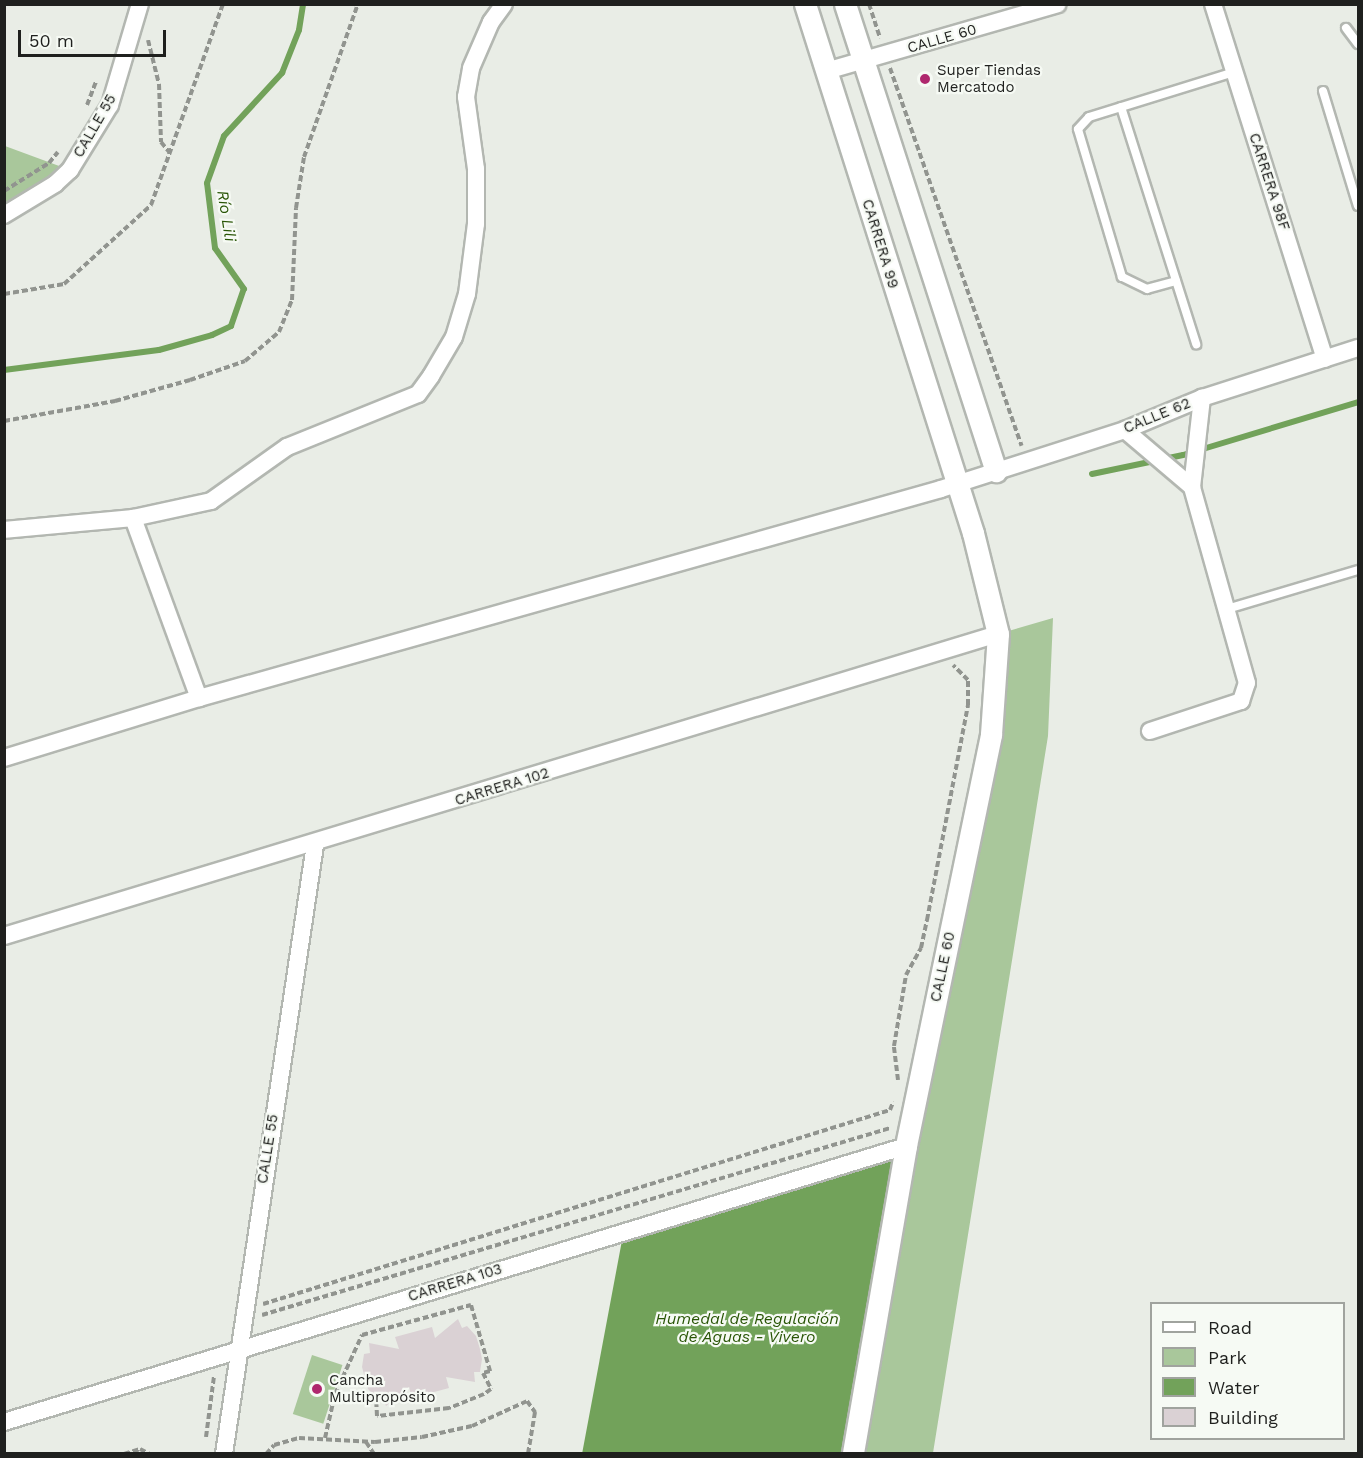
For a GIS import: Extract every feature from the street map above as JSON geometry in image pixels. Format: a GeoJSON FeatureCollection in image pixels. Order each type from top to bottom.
{"type":"FeatureCollection","features":[{"type":"Feature","properties":{"kind":"street","name":"CALLE 55"},"geometry":{"type":"LineString","coordinates":[[4,215],[70,170],[110,105],[140,4]]}},
{"type":"Feature","properties":{"kind":"street"},"geometry":{"type":"LineString","coordinates":[[4,530],[133,518],[211,501],[287,447],[418,394],[454,337],[467,294],[476,224],[476,169],[466,97],[471,68],[492,22],[504,4]]}},
{"type":"Feature","properties":{"kind":"street","name":"CARRERA 99"},"geometry":{"type":"LineString","coordinates":[[805,4],[955,484]]}},
{"type":"Feature","properties":{"kind":"street"},"geometry":{"type":"LineString","coordinates":[[845,4],[996,471]]}},
{"type":"Feature","properties":{"kind":"street","name":"CALLE 60"},"geometry":{"type":"LineString","coordinates":[[826,71],[1058,4]]}},
{"type":"Feature","properties":{"kind":"street","name":"CARRERA 98F"},"geometry":{"type":"LineString","coordinates":[[1213,4],[1325,359]]}},
{"type":"Feature","properties":{"kind":"street","name":"CALLE 62"},"geometry":{"type":"LineString","coordinates":[[4,758],[199,698],[955,484],[1125,430],[1202,398],[1359,348]]}},
{"type":"Feature","properties":{"kind":"street"},"geometry":{"type":"LineString","coordinates":[[1150,731],[1241,701],[1248,683],[1192,488],[1202,398]]}},
{"type":"Feature","properties":{"kind":"street"},"geometry":{"type":"LineString","coordinates":[[1125,430],[1192,488]]}},
{"type":"Feature","properties":{"kind":"street","name":"CALLE 60"},"geometry":{"type":"LineString","coordinates":[[853,1454],[906,1146],[991,735],[998,634],[973,533],[955,484]]}},
{"type":"Feature","properties":{"kind":"street"},"geometry":{"type":"LineString","coordinates":[[133,518],[199,698]]}},
{"type":"Feature","properties":{"kind":"street","name":"CARRERA 102"},"geometry":{"type":"LineString","coordinates":[[4,936],[315,845],[998,634]]}},
{"type":"Feature","properties":{"kind":"street","name":"CALLE 55"},"geometry":{"type":"LineString","coordinates":[[224,1454],[237,1348],[315,845]]}},
{"type":"Feature","properties":{"kind":"street","name":"CARRERA 103"},"geometry":{"type":"LineString","coordinates":[[4,1422],[237,1348],[906,1146]]}},
{"type":"Feature","properties":{"kind":"lane"},"geometry":{"type":"LineString","coordinates":[[1346,28],[1359,44]]}},
{"type":"Feature","properties":{"kind":"lane"},"geometry":{"type":"LineString","coordinates":[[1176,281],[1147,289],[1122,278],[1085,161],[1078,134],[1080,124],[1121,107],[1234,72]]}},
{"type":"Feature","properties":{"kind":"lane"},"geometry":{"type":"LineString","coordinates":[[1323,91],[1358,209]]}},
{"type":"Feature","properties":{"kind":"lane"},"geometry":{"type":"LineString","coordinates":[[1121,107],[1196,344]]}},
{"type":"Feature","properties":{"kind":"lane"},"geometry":{"type":"LineString","coordinates":[[1227,609],[1359,570]]}},
{"type":"Feature","properties":{"kind":"path"},"geometry":{"type":"LineString","coordinates":[[4,294],[64,284],[151,205],[223,4]]}},
{"type":"Feature","properties":{"kind":"path"},"geometry":{"type":"LineString","coordinates":[[4,421],[115,401],[190,380],[245,361],[279,332],[292,300],[296,208],[304,157],[358,4]]}},
{"type":"Feature","properties":{"kind":"path"},"geometry":{"type":"LineString","coordinates":[[869,4],[1027,461]]}},
{"type":"Feature","properties":{"kind":"path"},"geometry":{"type":"LineString","coordinates":[[147,37],[159,84],[160,142],[169,152]]}},
{"type":"Feature","properties":{"kind":"path"},"geometry":{"type":"LineString","coordinates":[[82,114],[100,71]]}},
{"type":"Feature","properties":{"kind":"path"},"geometry":{"type":"LineString","coordinates":[[4,190],[50,163],[61,148]]}},
{"type":"Feature","properties":{"kind":"path"},"geometry":{"type":"LineString","coordinates":[[898,1085],[894,1046],[906,975],[921,948],[968,705],[968,680],[939,652]]}},
{"type":"Feature","properties":{"kind":"path"},"geometry":{"type":"LineString","coordinates":[[243,1310],[890,1110],[896,1093]]}},
{"type":"Feature","properties":{"kind":"path"},"geometry":{"type":"LineString","coordinates":[[325,1438],[335,1394],[362,1335],[471,1305],[485,1346],[490,1371],[483,1373],[491,1389],[449,1408],[377,1416],[376,1399],[335,1394]]}},
{"type":"Feature","properties":{"kind":"path"},"geometry":{"type":"LineString","coordinates":[[480,1349],[485,1346]]}},
{"type":"Feature","properties":{"kind":"path"},"geometry":{"type":"LineString","coordinates":[[341,1381],[350,1384],[365,1379]]}},
{"type":"Feature","properties":{"kind":"path"},"geometry":{"type":"LineString","coordinates":[[266,1454],[274,1445],[288,1440],[325,1438],[366,1442],[400,1441],[472,1426],[527,1401],[535,1412],[528,1454]]}},
{"type":"Feature","properties":{"kind":"path"},"geometry":{"type":"LineString","coordinates":[[366,1442],[374,1454]]}},
{"type":"Feature","properties":{"kind":"path"},"geometry":{"type":"LineString","coordinates":[[124,1454],[140,1449],[150,1454]]}},
{"type":"Feature","properties":{"kind":"green space"},"geometry":{"type":"Polygon","coordinates":[[[5,146],[70,170],[5,215],[5,146]]]}},
{"type":"Feature","properties":{"kind":"green space"},"geometry":{"type":"Polygon","coordinates":[[[1053,618],[1048,736],[933,1453],[854,1454],[992,732],[998,634],[1053,618]]]}},
{"type":"Feature","properties":{"kind":"green space","name":"Cancha Multipropósito"},"geometry":{"type":"Polygon","coordinates":[[[312,1355],[342,1365],[323,1424],[293,1414],[312,1355]]]}},
{"type":"Feature","properties":{"kind":"water","name":"Humedal de Regulación de Aguas - Vivero"},"geometry":{"type":"Polygon","coordinates":[[[906,1146],[853,1453],[582,1454],[623,1235],[906,1146]]]}},
{"type":"Feature","properties":{"kind":"building"},"geometry":{"type":"Polygon","coordinates":[[[458,1319],[462,1328],[467,1326],[476,1336],[480,1349],[482,1359],[480,1372],[474,1372],[475,1382],[446,1377],[449,1388],[412,1398],[409,1387],[386,1406],[382,1397],[377,1399],[368,1389],[362,1367],[364,1354],[370,1353],[369,1343],[399,1349],[395,1337],[432,1327],[435,1338],[458,1319]]]}},
{"type":"Feature","properties":{"kind":"waterway","name":"Río Lili"},"geometry":{"type":"LineString","coordinates":[[4,370],[159,350],[212,335],[231,326],[244,289],[215,248],[207,183],[224,136],[282,73],[299,30],[303,4]]}},
{"type":"Feature","properties":{"kind":"waterway"},"geometry":{"type":"LineString","coordinates":[[1092,474],[1183,455],[1358,402]]}},
{"type":"Feature","properties":{"kind":"place","name":"Super Tiendas Mercatodo"},"geometry":{"type":"Point","coordinates":[925,79]}},
{"type":"Feature","properties":{"kind":"place","name":"Cancha Multipropósito"},"geometry":{"type":"Point","coordinates":[317,1389]}}]}
